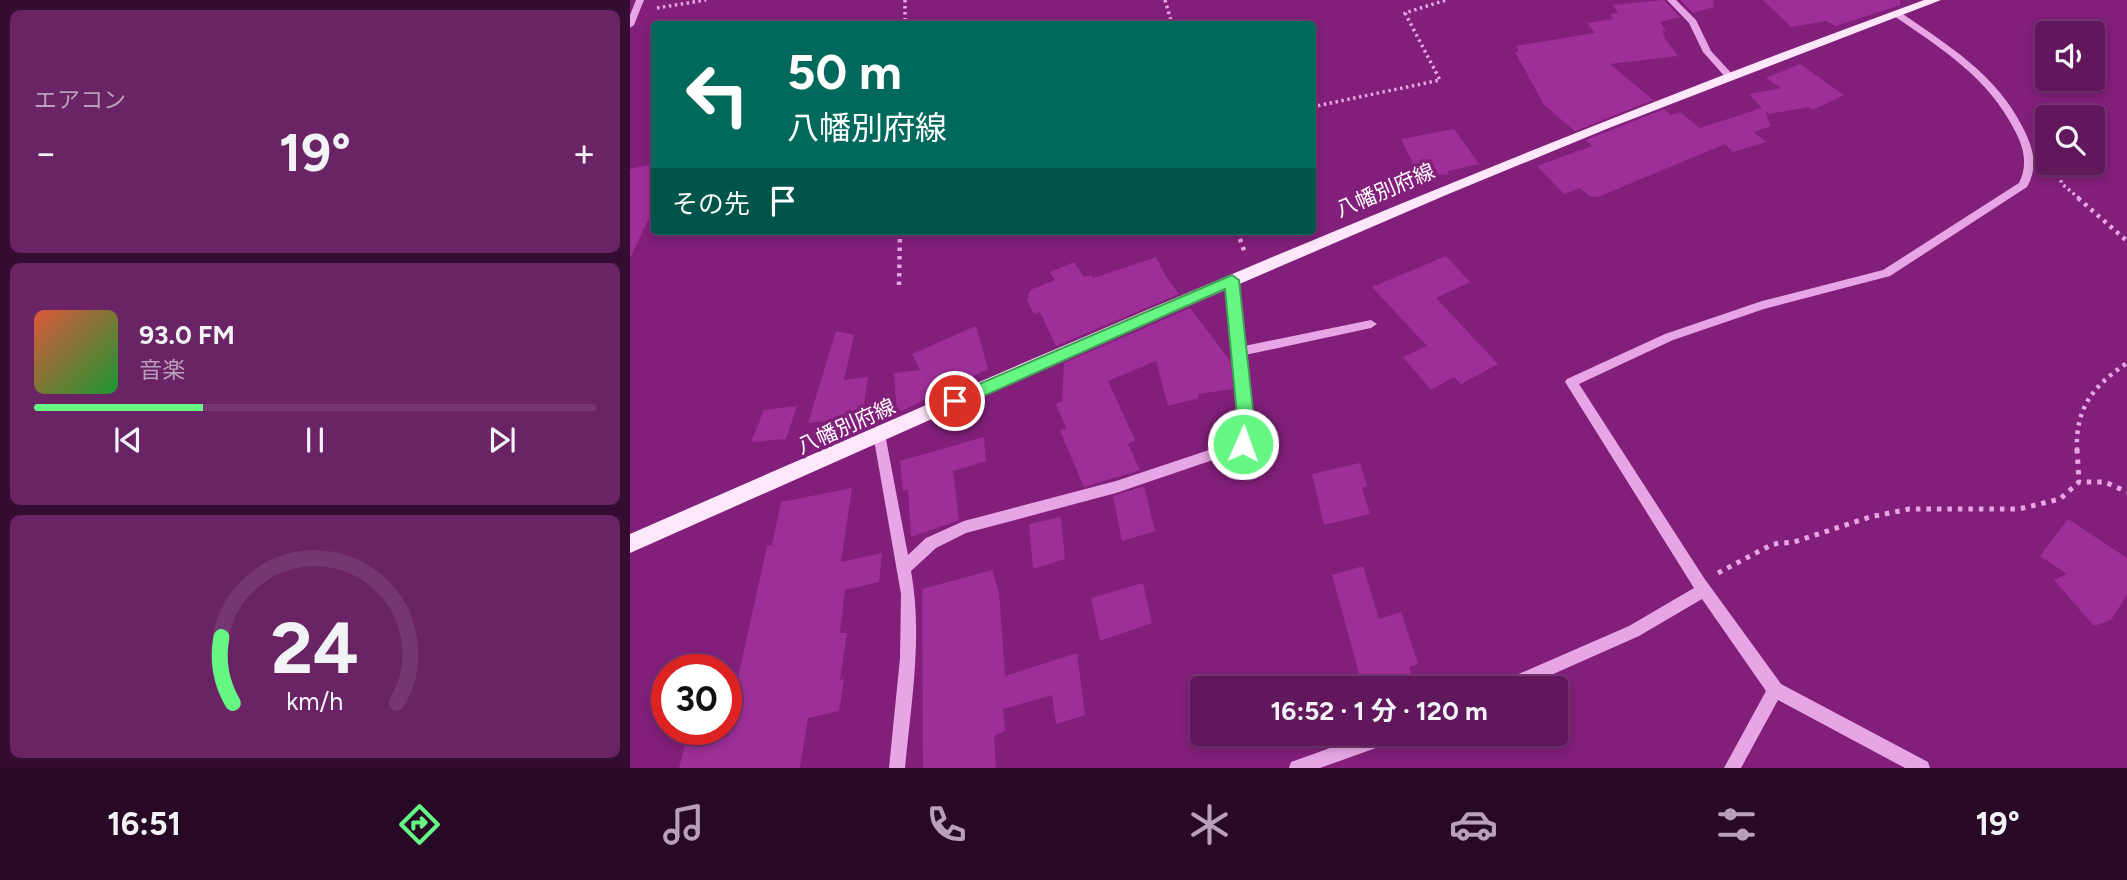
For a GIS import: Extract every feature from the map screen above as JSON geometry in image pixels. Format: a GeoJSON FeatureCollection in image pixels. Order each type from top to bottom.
{"type":"FeatureCollection","features":[{"type":"Feature","properties":{"kind":"main road","name":"八幡別府線"},"geometry":{"type":"LineString","coordinates":[[630,544],[1232,280],[1526,155],[1935,0]]}},
{"type":"Feature","properties":{"kind":"street"},"geometry":{"type":"LineString","coordinates":[[630,25],[640,0]]}},
{"type":"Feature","properties":{"kind":"street"},"geometry":{"type":"LineString","coordinates":[[1671,0],[1693,22],[1707,52],[1731,78]]}},
{"type":"Feature","properties":{"kind":"street"},"geometry":{"type":"LineString","coordinates":[[1896,14],[1970,64],[2011,109],[2028,148],[2030,174],[2023,186],[1886,273],[1762,304],[1669,337],[1571,382],[1701,586],[1775,690],[1922,768]]}},
{"type":"Feature","properties":{"kind":"street"},"geometry":{"type":"LineString","coordinates":[[904,568],[931,543],[964,527],[1116,487],[1243,444],[1247,438],[1232,280]]}},
{"type":"Feature","properties":{"kind":"street"},"geometry":{"type":"LineString","coordinates":[[1238,352],[1371,324]]}},
{"type":"Feature","properties":{"kind":"street"},"geometry":{"type":"LineString","coordinates":[[879,434],[908,594],[908,658],[897,768]]}},
{"type":"Feature","properties":{"kind":"street"},"geometry":{"type":"LineString","coordinates":[[1531,676],[1634,631],[1701,586]]}},
{"type":"Feature","properties":{"kind":"street"},"geometry":{"type":"LineString","coordinates":[[1732,768],[1775,690]]}},
{"type":"Feature","properties":{"kind":"street"},"geometry":{"type":"LineString","coordinates":[[1297,768],[1359,746]]}},
{"type":"Feature","properties":{"kind":"path"},"geometry":{"type":"LineString","coordinates":[[635,11],[706,0]]}},
{"type":"Feature","properties":{"kind":"path"},"geometry":{"type":"LineString","coordinates":[[905,0],[905,21]]}},
{"type":"Feature","properties":{"kind":"path"},"geometry":{"type":"LineString","coordinates":[[1165,0],[1171,21]]}},
{"type":"Feature","properties":{"kind":"path"},"geometry":{"type":"LineString","coordinates":[[1316,106],[1440,80],[1405,13],[1446,0]]}},
{"type":"Feature","properties":{"kind":"path"},"geometry":{"type":"LineString","coordinates":[[2059,175],[2062,184],[2127,241]]}},
{"type":"Feature","properties":{"kind":"path"},"geometry":{"type":"LineString","coordinates":[[898,285],[900,235]]}},
{"type":"Feature","properties":{"kind":"path"},"geometry":{"type":"LineString","coordinates":[[2079,482],[2075,433],[2082,405],[2091,389],[2127,363]]}},
{"type":"Feature","properties":{"kind":"path"},"geometry":{"type":"LineString","coordinates":[[1701,586],[1773,544],[1794,542],[1870,517],[1909,509],[2019,509],[2060,499],[2079,482],[2105,482],[2127,492]]}},
{"type":"Feature","properties":{"kind":"building"},"geometry":{"type":"Polygon","coordinates":[[[1664,0],[1680,17],[1660,22],[1666,31],[1662,31],[1666,40],[1678,56],[1610,64],[1653,100],[1575,131],[1544,105],[1515,52],[1519,52],[1516,46],[1595,33],[1587,23],[1613,19],[1610,14],[1618,13],[1613,5],[1664,0]]]}},
{"type":"Feature","properties":{"kind":"building"},"geometry":{"type":"Polygon","coordinates":[[[1680,0],[1713,0],[1714,7],[1693,13],[1680,0]]]}},
{"type":"Feature","properties":{"kind":"building"},"geometry":{"type":"Polygon","coordinates":[[[1763,0],[1900,0],[1900,5],[1836,26],[1826,21],[1791,27],[1763,0]]]}},
{"type":"Feature","properties":{"kind":"building"},"geometry":{"type":"Polygon","coordinates":[[[1800,64],[1844,95],[1813,110],[1809,107],[1769,114],[1765,111],[1771,126],[1754,132],[1766,142],[1733,152],[1725,144],[1598,197],[1589,196],[1580,188],[1564,194],[1537,166],[1592,146],[1586,140],[1664,109],[1671,115],[1680,112],[1700,128],[1762,108],[1749,94],[1781,88],[1766,78],[1800,64]]]}},
{"type":"Feature","properties":{"kind":"building"},"geometry":{"type":"Polygon","coordinates":[[[1454,129],[1479,164],[1448,171],[1449,174],[1420,177],[1401,139],[1454,129]]]}},
{"type":"Feature","properties":{"kind":"building"},"geometry":{"type":"Polygon","coordinates":[[[651,165],[651,214],[630,258],[630,169],[651,165]]]}},
{"type":"Feature","properties":{"kind":"building"},"geometry":{"type":"Polygon","coordinates":[[[1446,256],[1470,282],[1436,298],[1498,364],[1461,384],[1454,377],[1431,390],[1403,357],[1427,346],[1372,287],[1446,256]]]}},
{"type":"Feature","properties":{"kind":"building"},"geometry":{"type":"Polygon","coordinates":[[[1156,257],[1179,294],[1056,346],[1040,312],[1034,314],[1027,300],[1030,290],[1055,280],[1050,272],[1074,262],[1084,277],[1092,275],[1093,278],[1156,257]]]}},
{"type":"Feature","properties":{"kind":"building"},"geometry":{"type":"Polygon","coordinates":[[[1190,308],[1231,362],[1233,389],[1198,394],[1199,398],[1168,406],[1156,361],[1108,381],[1135,440],[1128,444],[1140,470],[1084,487],[1060,431],[1066,428],[1056,404],[1062,401],[1064,363],[1190,308]]]}},
{"type":"Feature","properties":{"kind":"building"},"geometry":{"type":"Polygon","coordinates":[[[976,326],[988,369],[897,413],[894,373],[920,370],[912,354],[976,326]]]}},
{"type":"Feature","properties":{"kind":"building"},"geometry":{"type":"Polygon","coordinates":[[[836,331],[854,335],[844,380],[868,377],[862,417],[808,423],[836,331]]]}},
{"type":"Feature","properties":{"kind":"building"},"geometry":{"type":"Polygon","coordinates":[[[797,406],[786,439],[751,442],[764,410],[797,406]]]}},
{"type":"Feature","properties":{"kind":"building"},"geometry":{"type":"Polygon","coordinates":[[[984,437],[986,461],[953,471],[959,520],[911,537],[908,489],[903,491],[900,461],[984,437]]]}},
{"type":"Feature","properties":{"kind":"building"},"geometry":{"type":"Polygon","coordinates":[[[1360,463],[1367,486],[1362,488],[1370,514],[1324,525],[1312,474],[1360,463]]]}},
{"type":"Feature","properties":{"kind":"building"},"geometry":{"type":"Polygon","coordinates":[[[1144,486],[1155,531],[1122,541],[1113,496],[1144,486]]]}},
{"type":"Feature","properties":{"kind":"building"},"geometry":{"type":"Polygon","coordinates":[[[852,488],[841,562],[882,553],[879,582],[845,590],[840,633],[847,633],[840,680],[844,679],[839,711],[808,718],[800,768],[679,768],[685,745],[742,745],[742,660],[767,546],[772,545],[781,502],[852,488]]]}},
{"type":"Feature","properties":{"kind":"building"},"geometry":{"type":"Polygon","coordinates":[[[1061,517],[1065,559],[1033,569],[1029,524],[1061,517]]]}},
{"type":"Feature","properties":{"kind":"building"},"geometry":{"type":"Polygon","coordinates":[[[2068,519],[2127,558],[2127,595],[2111,620],[2094,626],[2054,580],[2067,574],[2040,556],[2068,519]]]}},
{"type":"Feature","properties":{"kind":"building"},"geometry":{"type":"Polygon","coordinates":[[[1363,566],[1379,619],[1401,612],[1418,664],[1409,667],[1412,676],[1360,676],[1332,575],[1363,566]]]}},
{"type":"Feature","properties":{"kind":"building"},"geometry":{"type":"Polygon","coordinates":[[[992,570],[999,592],[1005,676],[1077,653],[1085,715],[1056,724],[1052,695],[1003,709],[1005,731],[994,736],[996,768],[923,768],[922,589],[992,570]]]}},
{"type":"Feature","properties":{"kind":"building"},"geometry":{"type":"Polygon","coordinates":[[[1143,583],[1152,623],[1100,641],[1091,598],[1143,583]]]}},
{"type":"Feature","properties":{"kind":"route"},"geometry":{"type":"LineString","coordinates":[[955,401],[1232,280],[1247,438],[1243,444]]}}]}
